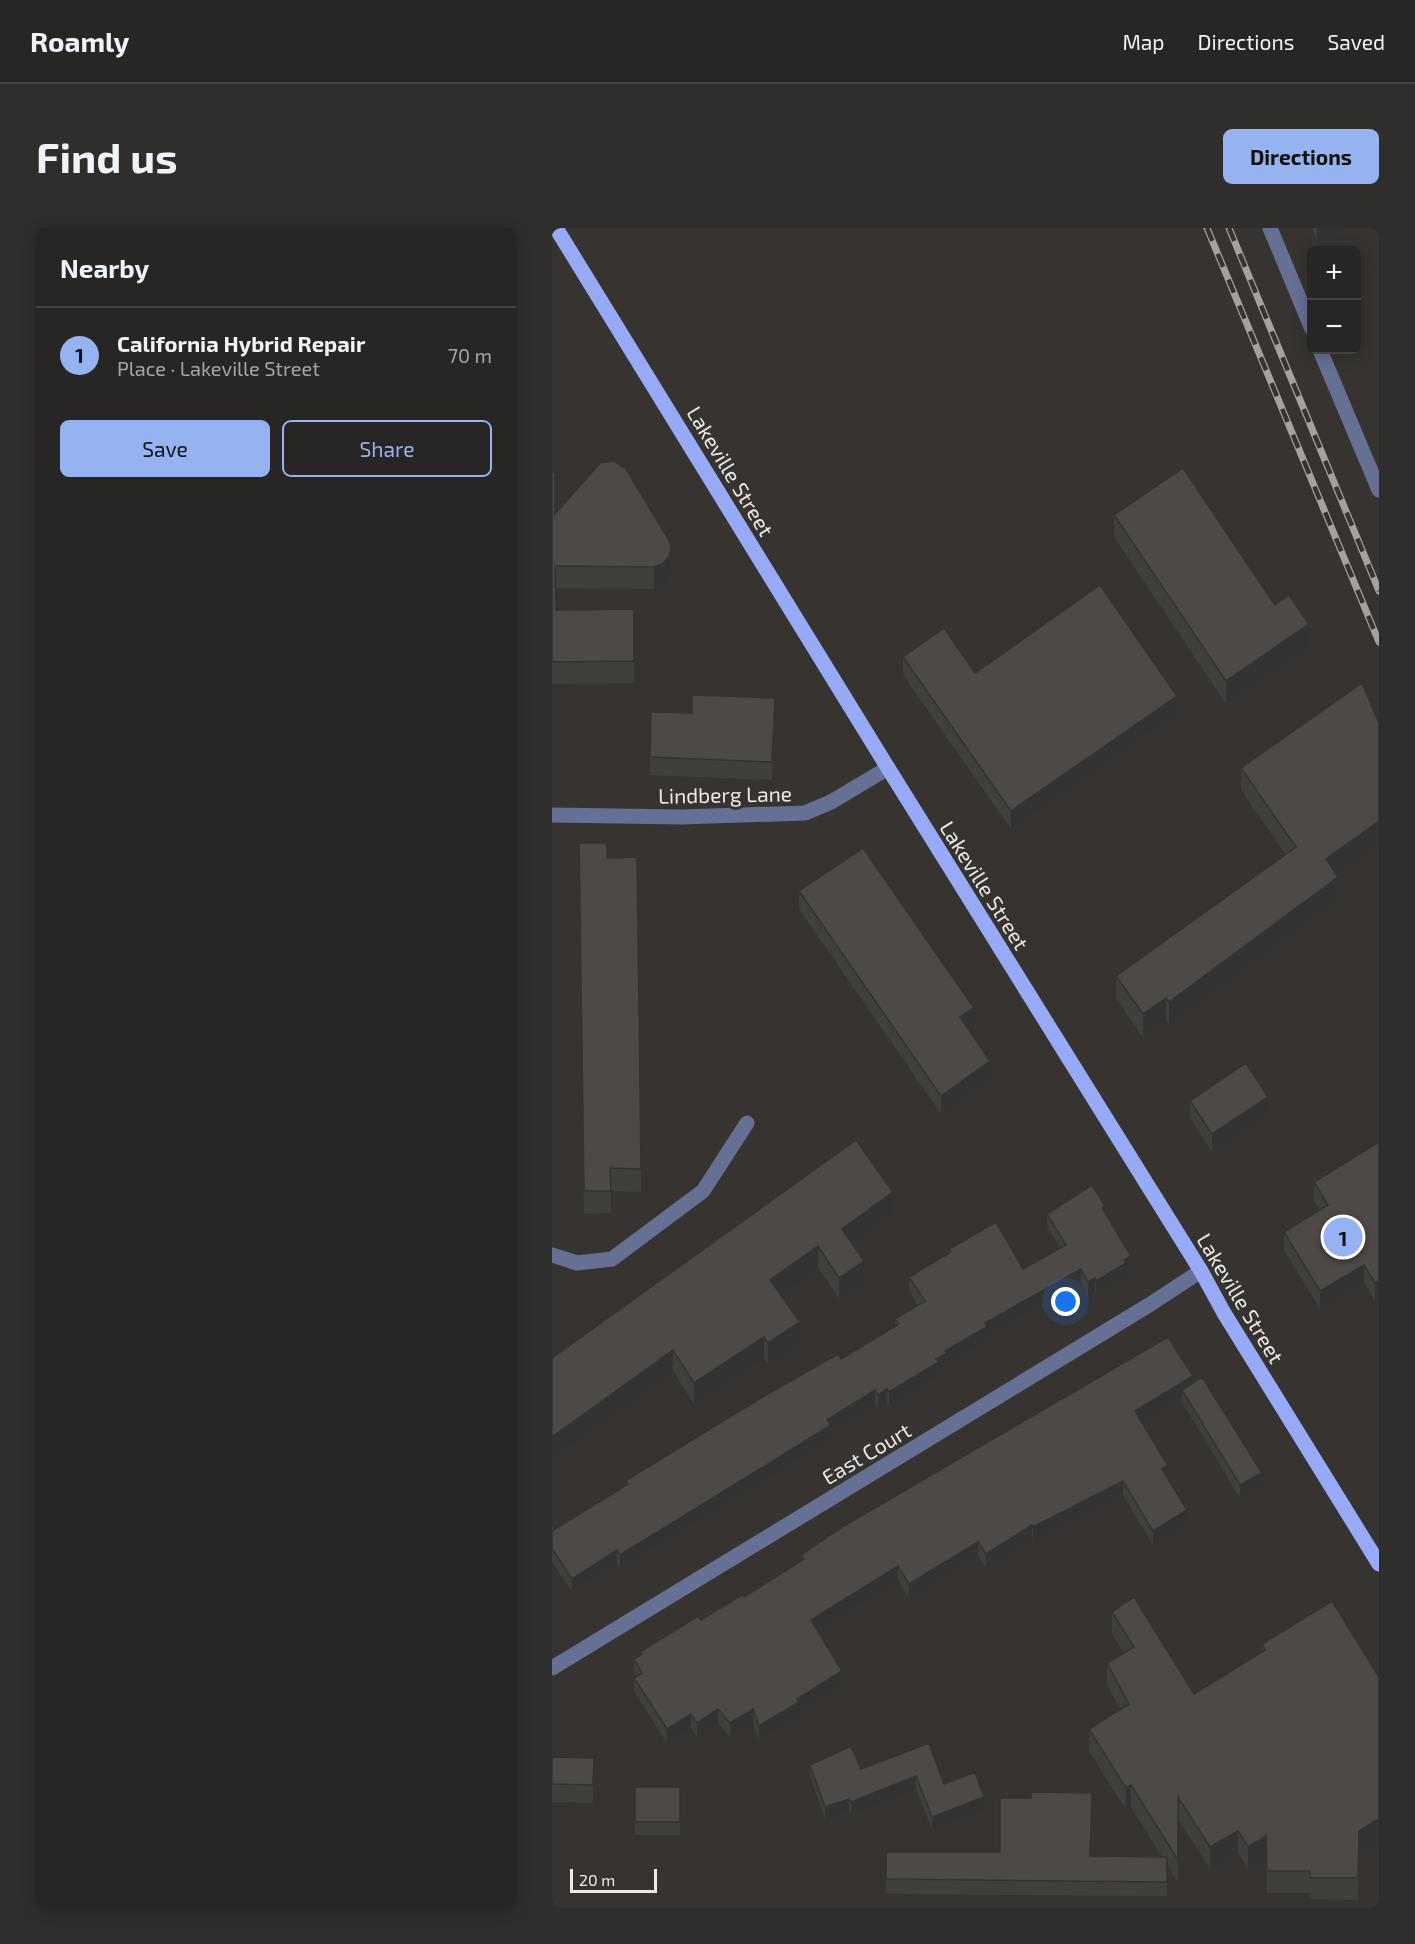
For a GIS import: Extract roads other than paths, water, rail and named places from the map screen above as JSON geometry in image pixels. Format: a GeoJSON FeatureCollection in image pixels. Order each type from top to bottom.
{"type":"FeatureCollection","features":[{"type":"Feature","properties":{"kind":"main road","name":"Lakeville Street"},"geometry":{"type":"LineString","coordinates":[[556,228],[1201,1271],[1224,1313],[1379,1564]]}},
{"type":"Feature","properties":{"kind":"street"},"geometry":{"type":"LineString","coordinates":[[1270,228],[1307,319]]}},
{"type":"Feature","properties":{"kind":"street"},"geometry":{"type":"LineString","coordinates":[[1322,354],[1379,490]]}},
{"type":"Feature","properties":{"kind":"street","name":"Lindberg Lane"},"geometry":{"type":"LineString","coordinates":[[552,815],[681,817],[805,813],[831,802],[888,768]]}},
{"type":"Feature","properties":{"kind":"street"},"geometry":{"type":"LineString","coordinates":[[552,1255],[577,1263],[612,1259],[703,1191],[747,1122]]}},
{"type":"Feature","properties":{"kind":"street","name":"East Court"},"geometry":{"type":"LineString","coordinates":[[552,1668],[1149,1305],[1201,1271]]}},
{"type":"Feature","properties":{"kind":"railway"},"geometry":{"type":"LineString","coordinates":[[1207,228],[1379,642]]}},
{"type":"Feature","properties":{"kind":"railway"},"geometry":{"type":"LineString","coordinates":[[1229,228],[1379,591]]}},
{"type":"Feature","properties":{"kind":"place","name":"California Hybrid Repair"},"geometry":{"type":"Point","coordinates":[1343,1237]}}]}
